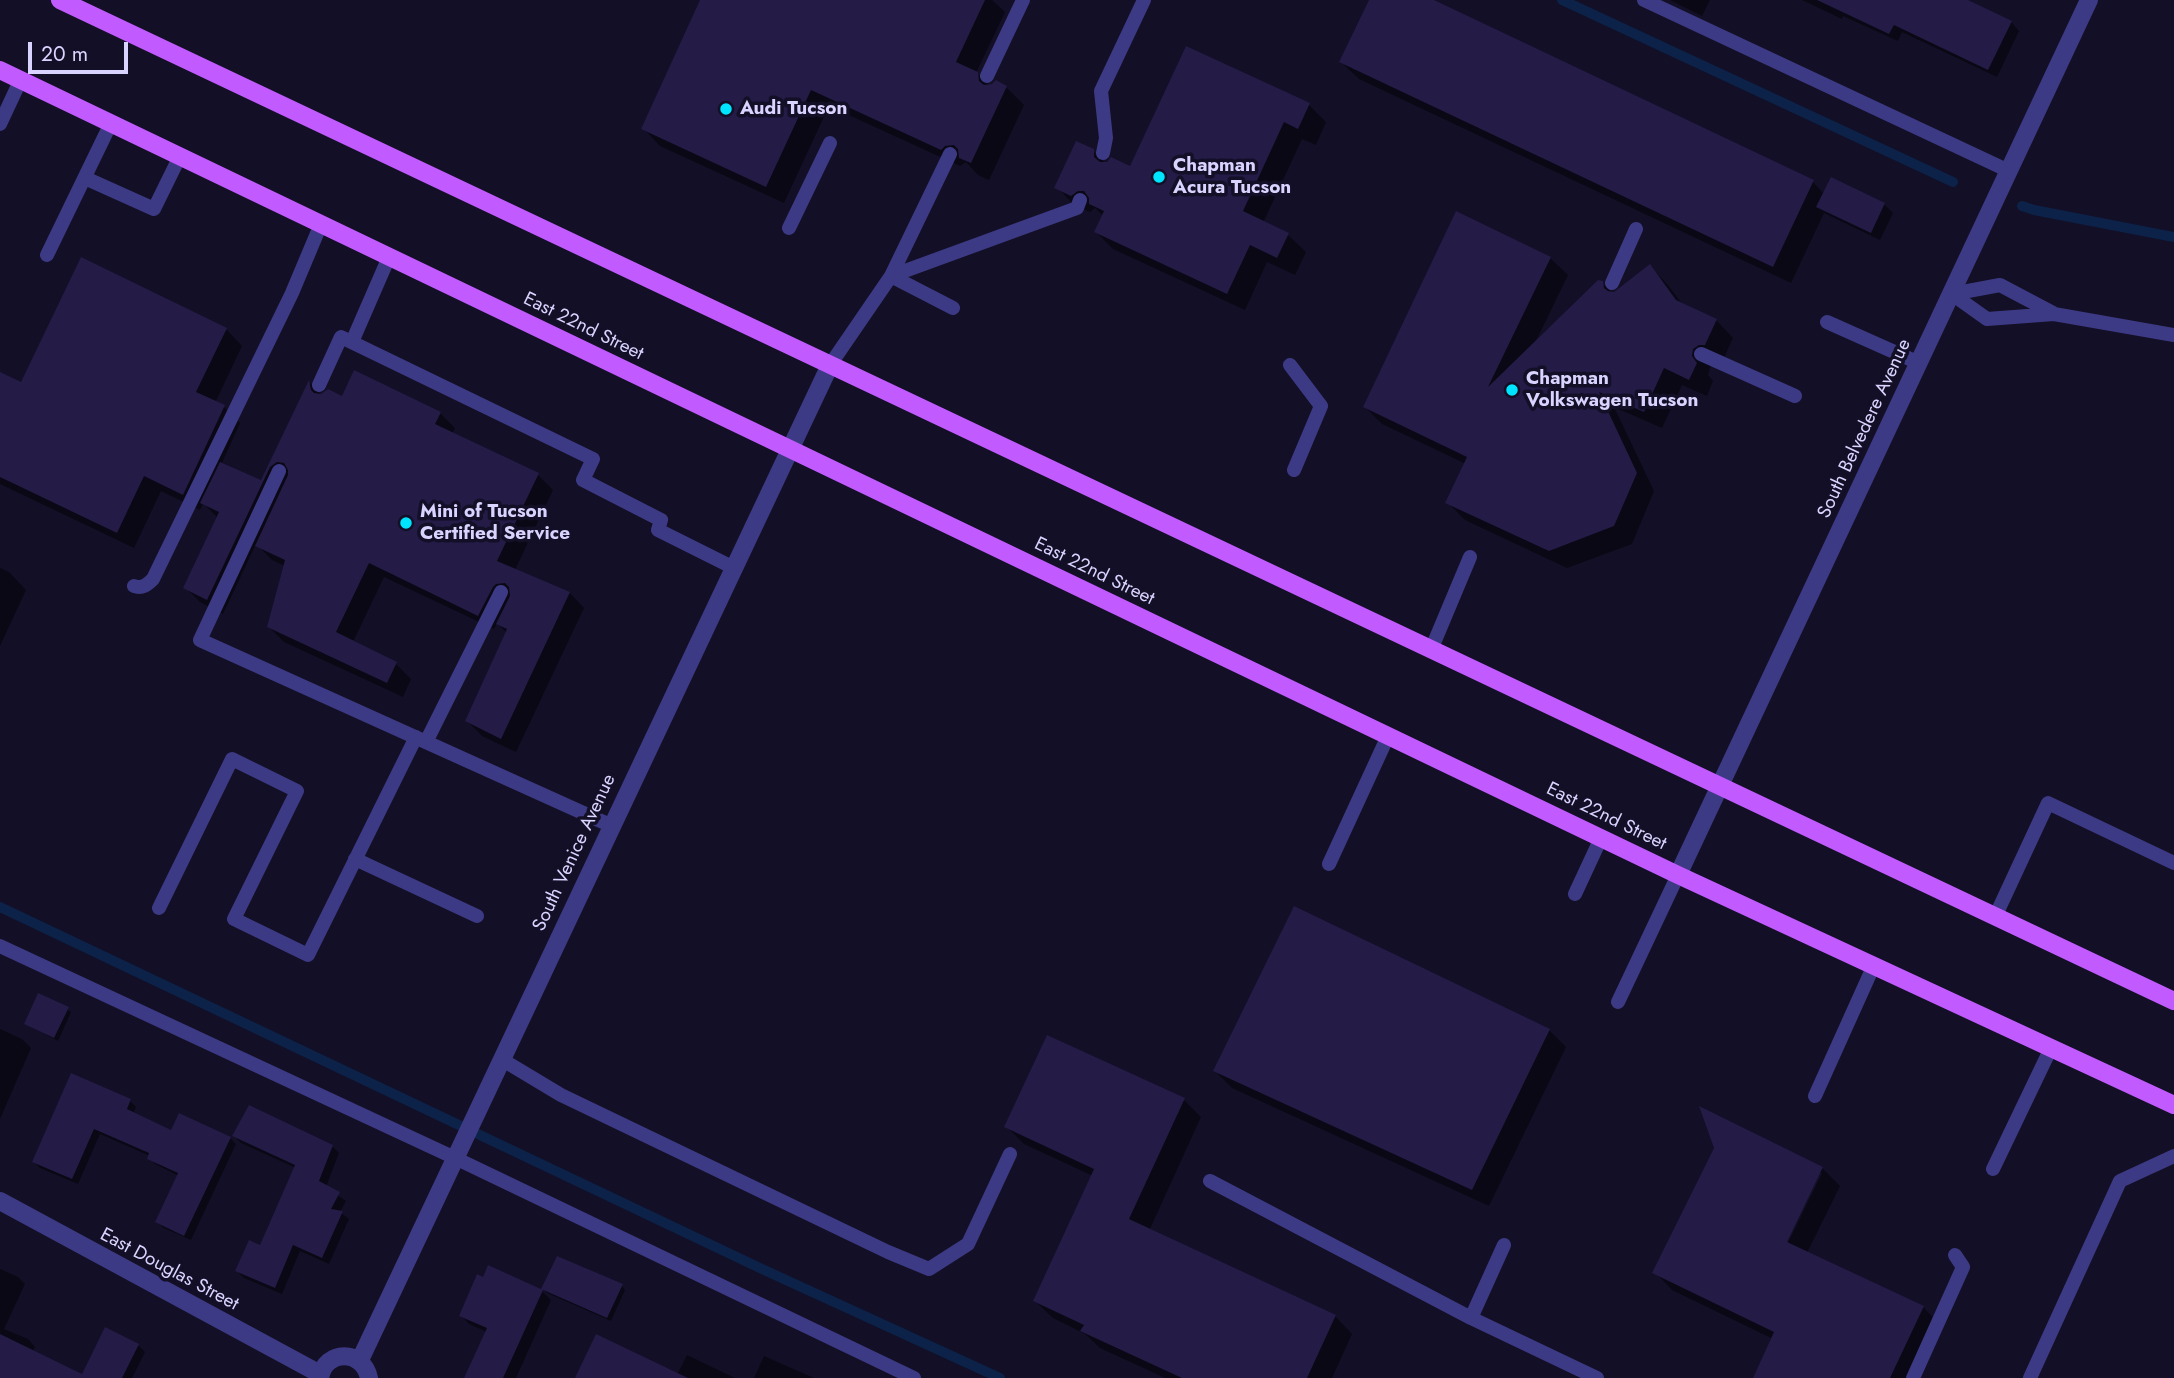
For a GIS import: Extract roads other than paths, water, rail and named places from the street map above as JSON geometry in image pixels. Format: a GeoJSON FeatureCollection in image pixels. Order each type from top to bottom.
{"type":"FeatureCollection","features":[{"type":"Feature","properties":{"kind":"main road"},"geometry":{"type":"LineString","coordinates":[[60,0],[2174,1001]]}},
{"type":"Feature","properties":{"kind":"main road","name":"East 22nd Street"},"geometry":{"type":"LineString","coordinates":[[0,69],[1678,875],[2174,1105]]}},
{"type":"Feature","properties":{"kind":"street","name":"South Belvedere Avenue"},"geometry":{"type":"LineString","coordinates":[[1678,875],[2089,0]]}},
{"type":"Feature","properties":{"kind":"street","name":"South Venice Avenue"},"geometry":{"type":"LineString","coordinates":[[360,1360],[830,365]]}},
{"type":"Feature","properties":{"kind":"street","name":"East Douglas Street"},"geometry":{"type":"LineString","coordinates":[[0,1201],[320,1376]]}},
{"type":"Feature","properties":{"kind":"street"},"geometry":{"type":"LineString","coordinates":[[320,1376],[323,1366],[336,1356],[353,1356],[366,1367],[369,1378]]}},
{"type":"Feature","properties":{"kind":"lane"},"geometry":{"type":"LineString","coordinates":[[987,76],[1023,0]]}},
{"type":"Feature","properties":{"kind":"lane"},"geometry":{"type":"LineString","coordinates":[[1102,153],[1107,138],[1101,91],[1144,0]]}},
{"type":"Feature","properties":{"kind":"lane"},"geometry":{"type":"LineString","coordinates":[[1644,0],[2009,171]]}},
{"type":"Feature","properties":{"kind":"lane"},"geometry":{"type":"LineString","coordinates":[[0,124],[21,79]]}},
{"type":"Feature","properties":{"kind":"lane"},"geometry":{"type":"LineString","coordinates":[[47,255],[111,123]]}},
{"type":"Feature","properties":{"kind":"lane"},"geometry":{"type":"LineString","coordinates":[[789,228],[830,144]]}},
{"type":"Feature","properties":{"kind":"lane"},"geometry":{"type":"LineString","coordinates":[[830,365],[891,276],[950,154]]}},
{"type":"Feature","properties":{"kind":"lane"},"geometry":{"type":"LineString","coordinates":[[85,178],[154,209],[180,156]]}},
{"type":"Feature","properties":{"kind":"lane"},"geometry":{"type":"LineString","coordinates":[[891,276],[1077,208],[1080,200]]}},
{"type":"Feature","properties":{"kind":"lane"},"geometry":{"type":"LineString","coordinates":[[134,586],[139,588],[153,579],[286,306],[321,224]]}},
{"type":"Feature","properties":{"kind":"lane"},"geometry":{"type":"LineString","coordinates":[[1612,283],[1636,229]]}},
{"type":"Feature","properties":{"kind":"lane"},"geometry":{"type":"LineString","coordinates":[[352,342],[389,257]]}},
{"type":"Feature","properties":{"kind":"lane"},"geometry":{"type":"LineString","coordinates":[[891,276],[953,307]]}},
{"type":"Feature","properties":{"kind":"lane"},"geometry":{"type":"LineString","coordinates":[[1952,294],[2000,285],[2054,314]]}},
{"type":"Feature","properties":{"kind":"lane"},"geometry":{"type":"LineString","coordinates":[[1952,294],[1987,319],[2054,314],[2174,335]]}},
{"type":"Feature","properties":{"kind":"lane"},"geometry":{"type":"LineString","coordinates":[[1827,322],[1919,363]]}},
{"type":"Feature","properties":{"kind":"lane"},"geometry":{"type":"LineString","coordinates":[[318,385],[341,337],[593,459],[583,480],[661,520],[658,530],[734,568]]}},
{"type":"Feature","properties":{"kind":"lane"},"geometry":{"type":"LineString","coordinates":[[1701,354],[1795,396]]}},
{"type":"Feature","properties":{"kind":"lane"},"geometry":{"type":"LineString","coordinates":[[1290,365],[1321,406],[1294,470]]}},
{"type":"Feature","properties":{"kind":"lane"},"geometry":{"type":"LineString","coordinates":[[279,471],[200,640],[612,826]]}},
{"type":"Feature","properties":{"kind":"lane"},"geometry":{"type":"LineString","coordinates":[[1431,650],[1470,557]]}},
{"type":"Feature","properties":{"kind":"lane"},"geometry":{"type":"LineString","coordinates":[[159,908],[232,759],[297,791],[234,919],[308,955],[355,859],[501,592]]}},
{"type":"Feature","properties":{"kind":"lane"},"geometry":{"type":"LineString","coordinates":[[1329,863],[1388,736]]}},
{"type":"Feature","properties":{"kind":"lane"},"geometry":{"type":"LineString","coordinates":[[1995,916],[2048,803],[2174,863]]}},
{"type":"Feature","properties":{"kind":"lane"},"geometry":{"type":"LineString","coordinates":[[1575,894],[1601,838]]}},
{"type":"Feature","properties":{"kind":"lane"},"geometry":{"type":"LineString","coordinates":[[355,859],[477,916]]}},
{"type":"Feature","properties":{"kind":"lane"},"geometry":{"type":"LineString","coordinates":[[1618,1002],[1678,875]]}},
{"type":"Feature","properties":{"kind":"lane"},"geometry":{"type":"LineString","coordinates":[[0,946],[455,1158],[914,1378]]}},
{"type":"Feature","properties":{"kind":"lane"},"geometry":{"type":"LineString","coordinates":[[1815,1096],[1874,965]]}},
{"type":"Feature","properties":{"kind":"lane"},"geometry":{"type":"LineString","coordinates":[[1993,1169],[2051,1048]]}},
{"type":"Feature","properties":{"kind":"lane"},"geometry":{"type":"LineString","coordinates":[[501,1059],[561,1095],[888,1252],[929,1269],[968,1244],[1010,1154]]}},
{"type":"Feature","properties":{"kind":"lane"},"geometry":{"type":"LineString","coordinates":[[2030,1378],[2120,1181],[2174,1156]]}},
{"type":"Feature","properties":{"kind":"lane"},"geometry":{"type":"LineString","coordinates":[[1210,1181],[1471,1318],[1597,1378]]}},
{"type":"Feature","properties":{"kind":"lane"},"geometry":{"type":"LineString","coordinates":[[1471,1318],[1504,1245]]}},
{"type":"Feature","properties":{"kind":"lane"},"geometry":{"type":"LineString","coordinates":[[1913,1378],[1963,1267],[1955,1255]]}},
{"type":"Feature","properties":{"kind":"waterway"},"geometry":{"type":"LineString","coordinates":[[1562,0],[1953,182]]}},
{"type":"Feature","properties":{"kind":"waterway"},"geometry":{"type":"LineString","coordinates":[[2022,206],[2174,237]]}},
{"type":"Feature","properties":{"kind":"waterway"},"geometry":{"type":"LineString","coordinates":[[0,907],[762,1269],[1000,1378]]}},
{"type":"Feature","properties":{"kind":"place","name":"Audi Tucson"},"geometry":{"type":"Point","coordinates":[726,109]}},
{"type":"Feature","properties":{"kind":"place","name":"Chapman Acura Tucson"},"geometry":{"type":"Point","coordinates":[1159,177]}},
{"type":"Feature","properties":{"kind":"place","name":"Chapman Volkswagen Tucson"},"geometry":{"type":"Point","coordinates":[1512,390]}},
{"type":"Feature","properties":{"kind":"place","name":"Mini of Tucson Certified Service"},"geometry":{"type":"Point","coordinates":[406,523]}}]}
